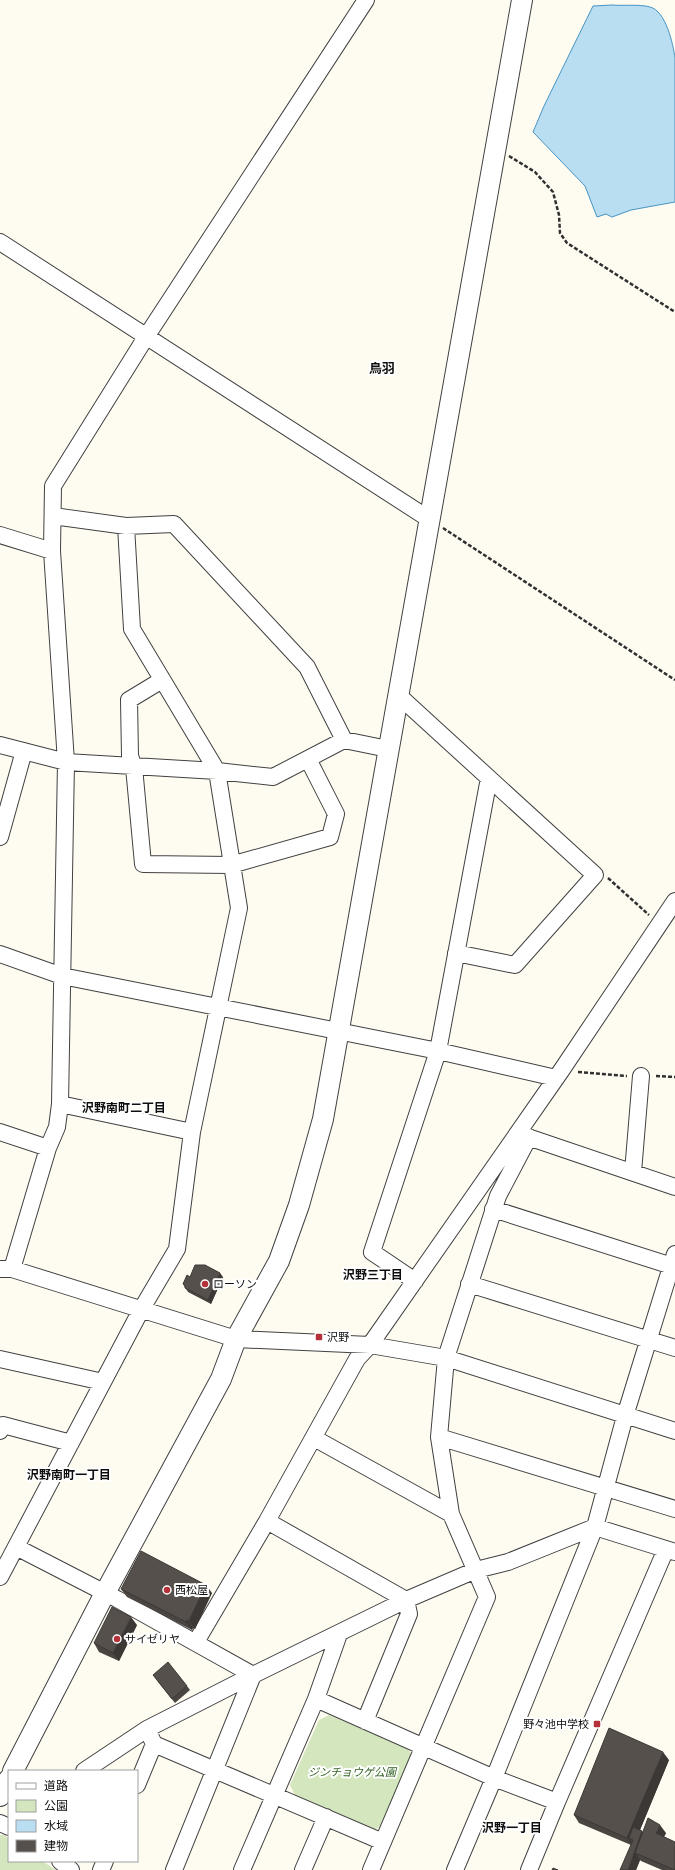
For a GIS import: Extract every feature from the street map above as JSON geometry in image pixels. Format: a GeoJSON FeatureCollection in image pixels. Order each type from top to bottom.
{"type":"FeatureCollection","features":[{"type":"Feature","properties":{"kind":"street"},"geometry":{"type":"LineString","coordinates":[[366,0],[146,337],[53,486],[52,551],[66,762],[60,1104],[57,1127],[48,1148],[6,1269],[236,1339],[370,1345],[446,1358],[675,1431]]}},
{"type":"Feature","properties":{"kind":"street"},"geometry":{"type":"LineString","coordinates":[[14,1770],[105,1593],[221,1379],[236,1339],[279,1261],[299,1205],[323,1119],[522,0]]}},
{"type":"Feature","properties":{"kind":"street"},"geometry":{"type":"LineString","coordinates":[[0,242],[429,518]]}},
{"type":"Feature","properties":{"kind":"street"},"geometry":{"type":"LineString","coordinates":[[53,516],[126,526],[174,524],[307,667],[344,740]]}},
{"type":"Feature","properties":{"kind":"street"},"geometry":{"type":"LineString","coordinates":[[0,1577],[141,1310],[177,1249],[192,1132],[239,908],[217,771],[132,629],[126,526]]}},
{"type":"Feature","properties":{"kind":"street"},"geometry":{"type":"LineString","coordinates":[[0,535],[52,551]]}},
{"type":"Feature","properties":{"kind":"street"},"geometry":{"type":"LineString","coordinates":[[162,680],[129,700],[130,756],[134,767],[143,864],[231,865],[330,837],[336,814],[308,759]]}},
{"type":"Feature","properties":{"kind":"street"},"geometry":{"type":"LineString","coordinates":[[398,695],[595,875],[515,965],[456,953]]}},
{"type":"Feature","properties":{"kind":"street"},"geometry":{"type":"LineString","coordinates":[[0,745],[66,762],[217,771],[273,777],[344,740],[388,749]]}},
{"type":"Feature","properties":{"kind":"street"},"geometry":{"type":"LineString","coordinates":[[0,837],[24,751]]}},
{"type":"Feature","properties":{"kind":"street"},"geometry":{"type":"LineString","coordinates":[[415,1281],[372,1252],[438,1051],[489,778]]}},
{"type":"Feature","properties":{"kind":"street"},"geometry":{"type":"LineString","coordinates":[[196,1642],[267,1521],[357,1359],[370,1345],[415,1281],[523,1135],[559,1074],[675,901]]}},
{"type":"Feature","properties":{"kind":"street"},"geometry":{"type":"LineString","coordinates":[[0,954],[62,976],[559,1074]]}},
{"type":"Feature","properties":{"kind":"street"},"geometry":{"type":"LineString","coordinates":[[633,1172],[641,1076]]}},
{"type":"Feature","properties":{"kind":"street"},"geometry":{"type":"LineString","coordinates":[[60,1104],[192,1132]]}},
{"type":"Feature","properties":{"kind":"street"},"geometry":{"type":"LineString","coordinates":[[0,1132],[48,1148]]}},
{"type":"Feature","properties":{"kind":"street"},"geometry":{"type":"LineString","coordinates":[[523,1135],[675,1187]]}},
{"type":"Feature","properties":{"kind":"street"},"geometry":{"type":"LineString","coordinates":[[371,1870],[487,1597],[451,1514],[439,1437],[446,1358],[493,1209],[523,1135]]}},
{"type":"Feature","properties":{"kind":"street"},"geometry":{"type":"LineString","coordinates":[[455,1870],[494,1778],[595,1527],[625,1416],[674,1262],[493,1209]]}},
{"type":"Feature","properties":{"kind":"street"},"geometry":{"type":"LineString","coordinates":[[469,1284],[675,1348]]}},
{"type":"Feature","properties":{"kind":"street"},"geometry":{"type":"LineString","coordinates":[[0,1359],[103,1382]]}},
{"type":"Feature","properties":{"kind":"street"},"geometry":{"type":"LineString","coordinates":[[0,1431],[3,1425],[71,1443]]}},
{"type":"Feature","properties":{"kind":"street"},"geometry":{"type":"LineString","coordinates":[[439,1437],[675,1509]]}},
{"type":"Feature","properties":{"kind":"street"},"geometry":{"type":"LineString","coordinates":[[314,1438],[451,1514]]}},
{"type":"Feature","properties":{"kind":"street"},"geometry":{"type":"LineString","coordinates":[[267,1521],[406,1600],[409,1614],[365,1721]]}},
{"type":"Feature","properties":{"kind":"street"},"geometry":{"type":"LineString","coordinates":[[86,1770],[147,1729],[406,1600],[476,1570],[508,1562],[595,1527],[670,1550],[556,1802],[529,1870]]}},
{"type":"Feature","properties":{"kind":"street"},"geometry":{"type":"LineString","coordinates":[[16,1547],[196,1642],[253,1675]]}},
{"type":"Feature","properties":{"kind":"street"},"geometry":{"type":"LineString","coordinates":[[242,1870],[316,1699],[339,1634]]}},
{"type":"Feature","properties":{"kind":"street"},"geometry":{"type":"LineString","coordinates":[[174,1870],[253,1675]]}},
{"type":"Feature","properties":{"kind":"street"},"geometry":{"type":"LineString","coordinates":[[316,1699],[494,1778],[556,1802]]}},
{"type":"Feature","properties":{"kind":"street"},"geometry":{"type":"LineString","coordinates":[[147,1729],[154,1744],[274,1794],[383,1842]]}},
{"type":"Feature","properties":{"kind":"street"},"geometry":{"type":"LineString","coordinates":[[138,1783],[154,1744]]}},
{"type":"Feature","properties":{"kind":"street"},"geometry":{"type":"LineString","coordinates":[[0,1796],[8,1781]]}},
{"type":"Feature","properties":{"kind":"street"},"geometry":{"type":"LineString","coordinates":[[303,1870],[326,1817]]}},
{"type":"Feature","properties":{"kind":"street"},"geometry":{"type":"LineString","coordinates":[[61,1862],[71,1870]]}},
{"type":"Feature","properties":{"kind":"path"},"geometry":{"type":"LineString","coordinates":[[496,150],[514,158],[535,172],[553,192],[559,215],[560,233],[567,243],[675,312]]}},
{"type":"Feature","properties":{"kind":"path"},"geometry":{"type":"LineString","coordinates":[[429,518],[675,680]]}},
{"type":"Feature","properties":{"kind":"path"},"geometry":{"type":"LineString","coordinates":[[595,875],[604,875],[659,925]]}},
{"type":"Feature","properties":{"kind":"path"},"geometry":{"type":"LineString","coordinates":[[559,1074],[675,1077]]}},
{"type":"Feature","properties":{"kind":"green space","name":"ジンチョウゲ公園"},"geometry":{"type":"Polygon","coordinates":[[[329,1715],[408,1748],[413,1758],[388,1823],[375,1829],[295,1795],[290,1785],[319,1720],[329,1715]]]}},
{"type":"Feature","properties":{"kind":"green space"},"geometry":{"type":"Polygon","coordinates":[[[0,1835],[4,1835],[8,1838],[8,1862],[44,1862],[56,1870],[0,1870],[0,1835]]]}},
{"type":"Feature","properties":{"kind":"water"},"geometry":{"type":"Polygon","coordinates":[[[612,5],[650,7],[656,10],[668,29],[675,58],[675,202],[631,210],[612,217],[606,214],[597,217],[585,186],[533,132],[544,106],[593,6],[612,5]]]}},
{"type":"Feature","properties":{"kind":"building"},"geometry":{"type":"Polygon","coordinates":[[[195,1265],[205,1265],[220,1273],[208,1300],[185,1288],[183,1284],[187,1275],[190,1277],[195,1265]]]}},
{"type":"Feature","properties":{"kind":"building"},"geometry":{"type":"Polygon","coordinates":[[[141,1551],[206,1585],[189,1621],[187,1620],[186,1622],[121,1589],[141,1551]]]}},
{"type":"Feature","properties":{"kind":"building"},"geometry":{"type":"Polygon","coordinates":[[[112,1607],[131,1617],[113,1653],[94,1643],[112,1607]]]}},
{"type":"Feature","properties":{"kind":"building"},"geometry":{"type":"Polygon","coordinates":[[[168,1662],[187,1686],[172,1699],[153,1675],[168,1662]]]}},
{"type":"Feature","properties":{"kind":"building"},"geometry":{"type":"Polygon","coordinates":[[[609,1728],[663,1752],[627,1838],[574,1815],[609,1728]]]}},
{"type":"Feature","properties":{"kind":"building"},"geometry":{"type":"Polygon","coordinates":[[[648,1818],[660,1825],[656,1833],[675,1842],[675,1870],[635,1853],[648,1818]]]}},
{"type":"Feature","properties":{"kind":"building"},"geometry":{"type":"Polygon","coordinates":[[[633,1827],[642,1831],[628,1870],[620,1870],[633,1840],[629,1838],[633,1827]]]}},
{"type":"Feature","properties":{"kind":"place","name":"ローソン"},"geometry":{"type":"Point","coordinates":[205,1284]}},
{"type":"Feature","properties":{"kind":"place","name":"沢野"},"geometry":{"type":"Point","coordinates":[319,1337]}},
{"type":"Feature","properties":{"kind":"place","name":"西松屋"},"geometry":{"type":"Point","coordinates":[167,1590]}},
{"type":"Feature","properties":{"kind":"place","name":"サイゼリヤ"},"geometry":{"type":"Point","coordinates":[117,1639]}},
{"type":"Feature","properties":{"kind":"place","name":"野々池中学校"},"geometry":{"type":"Point","coordinates":[597,1724]}},
{"type":"Feature","properties":{"kind":"district","name":"鳥羽"},"geometry":{"type":"Point","coordinates":[382,368]}},
{"type":"Feature","properties":{"kind":"district","name":"沢野南町二丁目"},"geometry":{"type":"Point","coordinates":[124,1108]}},
{"type":"Feature","properties":{"kind":"district","name":"沢野三丁目"},"geometry":{"type":"Point","coordinates":[373,1275]}},
{"type":"Feature","properties":{"kind":"district","name":"沢野南町一丁目"},"geometry":{"type":"Point","coordinates":[69,1475]}},
{"type":"Feature","properties":{"kind":"district","name":"沢野一丁目"},"geometry":{"type":"Point","coordinates":[512,1828]}}]}
